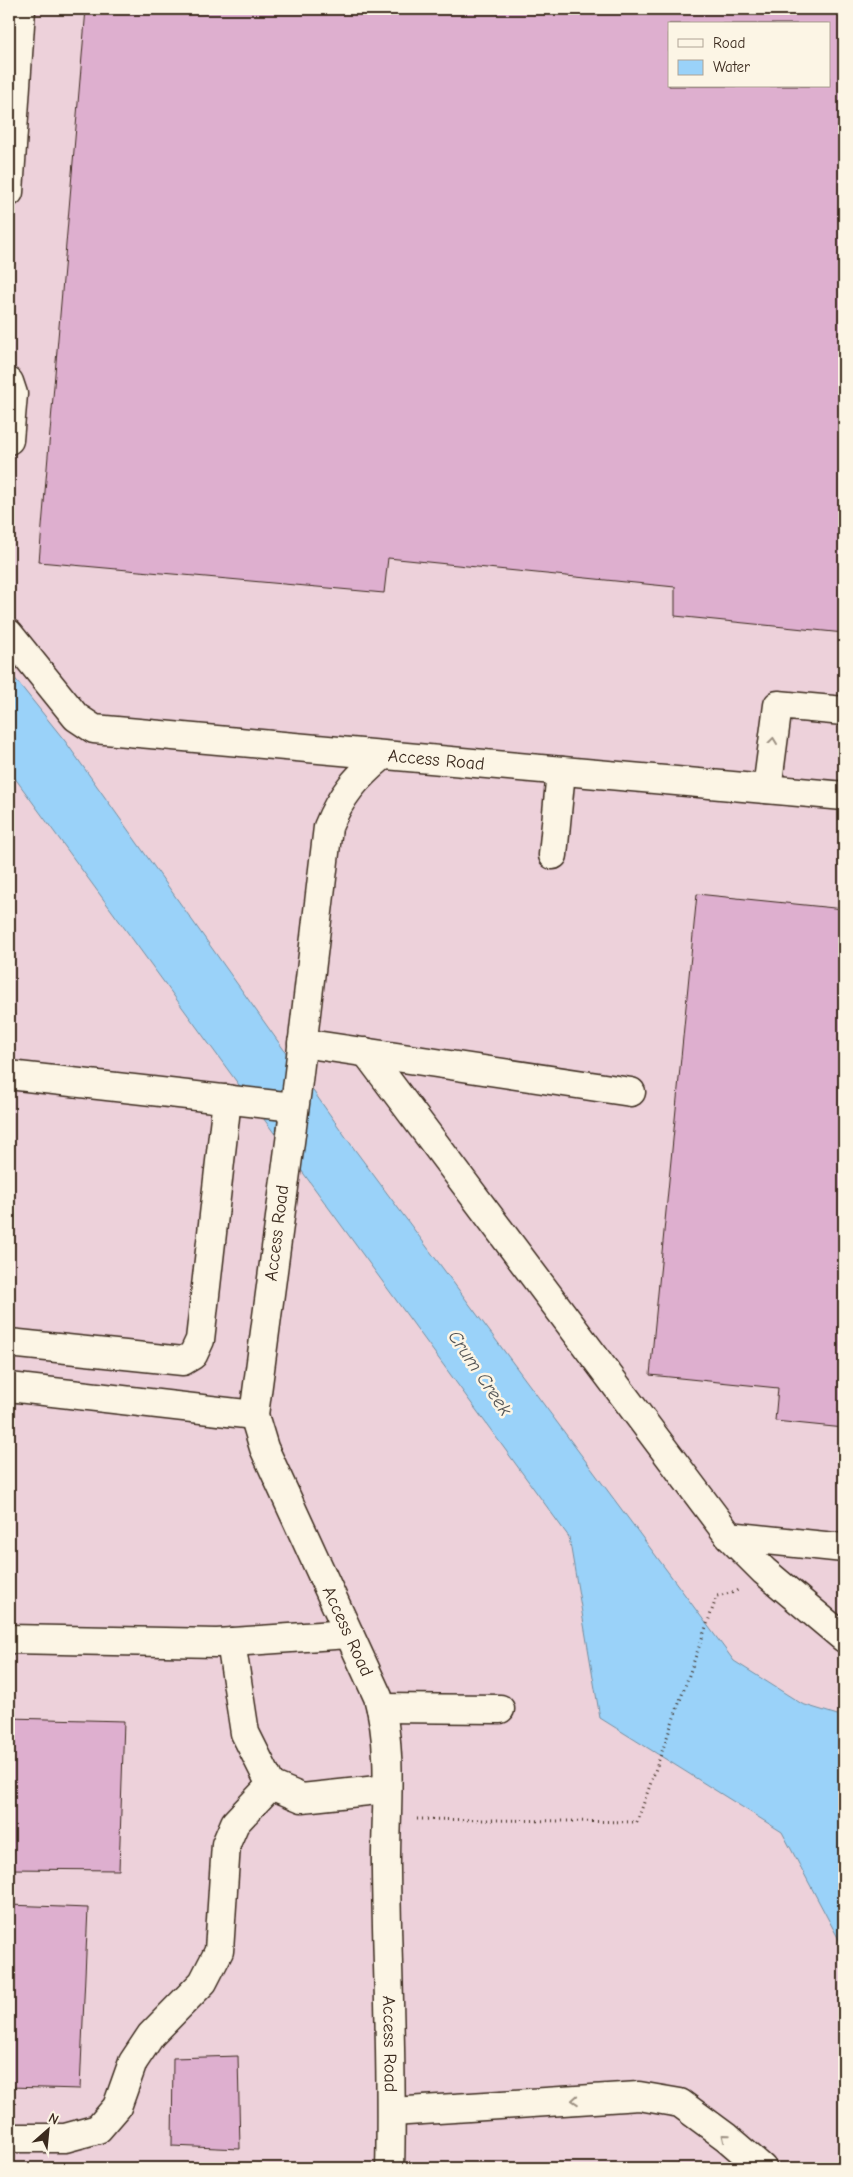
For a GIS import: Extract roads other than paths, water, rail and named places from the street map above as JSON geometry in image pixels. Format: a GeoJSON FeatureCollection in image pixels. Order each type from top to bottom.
{"type":"FeatureCollection","features":[{"type":"Feature","properties":{"kind":"lane"},"geometry":{"type":"LineString","coordinates":[[9,192],[21,9]]}},
{"type":"Feature","properties":{"kind":"lane"},"geometry":{"type":"LineString","coordinates":[[9,382],[12,394],[9,440]]}},
{"type":"Feature","properties":{"kind":"lane"},"geometry":{"type":"LineString","coordinates":[[9,634],[76,718],[94,730],[382,756]]}},
{"type":"Feature","properties":{"kind":"lane"},"geometry":{"type":"LineString","coordinates":[[767,789],[778,704],[844,711]]}},
{"type":"Feature","properties":{"kind":"lane","name":"Access Road"},"geometry":{"type":"LineString","coordinates":[[390,2168],[392,2112],[386,1871],[386,1725],[381,1708],[349,1634],[264,1448],[254,1415],[328,827],[337,803],[363,772],[382,756],[844,796]]}},
{"type":"Feature","properties":{"kind":"lane"},"geometry":{"type":"LineString","coordinates":[[553,855],[561,771]]}},
{"type":"Feature","properties":{"kind":"lane"},"geometry":{"type":"LineString","coordinates":[[302,1043],[631,1092]]}},
{"type":"Feature","properties":{"kind":"lane"},"geometry":{"type":"LineString","coordinates":[[366,1052],[728,1536],[764,1571],[844,1638]]}},
{"type":"Feature","properties":{"kind":"lane"},"geometry":{"type":"LineString","coordinates":[[9,1075],[294,1107]]}},
{"type":"Feature","properties":{"kind":"lane"},"geometry":{"type":"LineString","coordinates":[[9,1343],[183,1361],[194,1355],[200,1340],[227,1099]]}},
{"type":"Feature","properties":{"kind":"lane"},"geometry":{"type":"LineString","coordinates":[[9,1387],[254,1415]]}},
{"type":"Feature","properties":{"kind":"lane"},"geometry":{"type":"LineString","coordinates":[[728,1536],[844,1548]]}},
{"type":"Feature","properties":{"kind":"lane"},"geometry":{"type":"LineString","coordinates":[[9,1640],[232,1642],[349,1634]]}},
{"type":"Feature","properties":{"kind":"lane"},"geometry":{"type":"LineString","coordinates":[[232,1642],[245,1734],[271,1785],[302,1798],[387,1789]]}},
{"type":"Feature","properties":{"kind":"lane"},"geometry":{"type":"LineString","coordinates":[[381,1708],[500,1709]]}},
{"type":"Feature","properties":{"kind":"lane"},"geometry":{"type":"LineString","coordinates":[[9,2138],[65,2138],[98,2129],[117,2107],[133,2062],[151,2035],[203,1982],[219,1951],[226,1844],[235,1823],[271,1785]]}},
{"type":"Feature","properties":{"kind":"lane"},"geometry":{"type":"LineString","coordinates":[[392,2112],[639,2096],[680,2103],[726,2137],[762,2168]]}},
{"type":"Feature","properties":{"kind":"water","name":"Crum Creek"},"geometry":{"type":"Polygon","coordinates":[[[9,671],[65,741],[355,1150],[734,1661],[802,1704],[844,1717],[844,1949],[782,1832],[600,1718],[569,1537],[9,770],[9,671]]]}}]}
